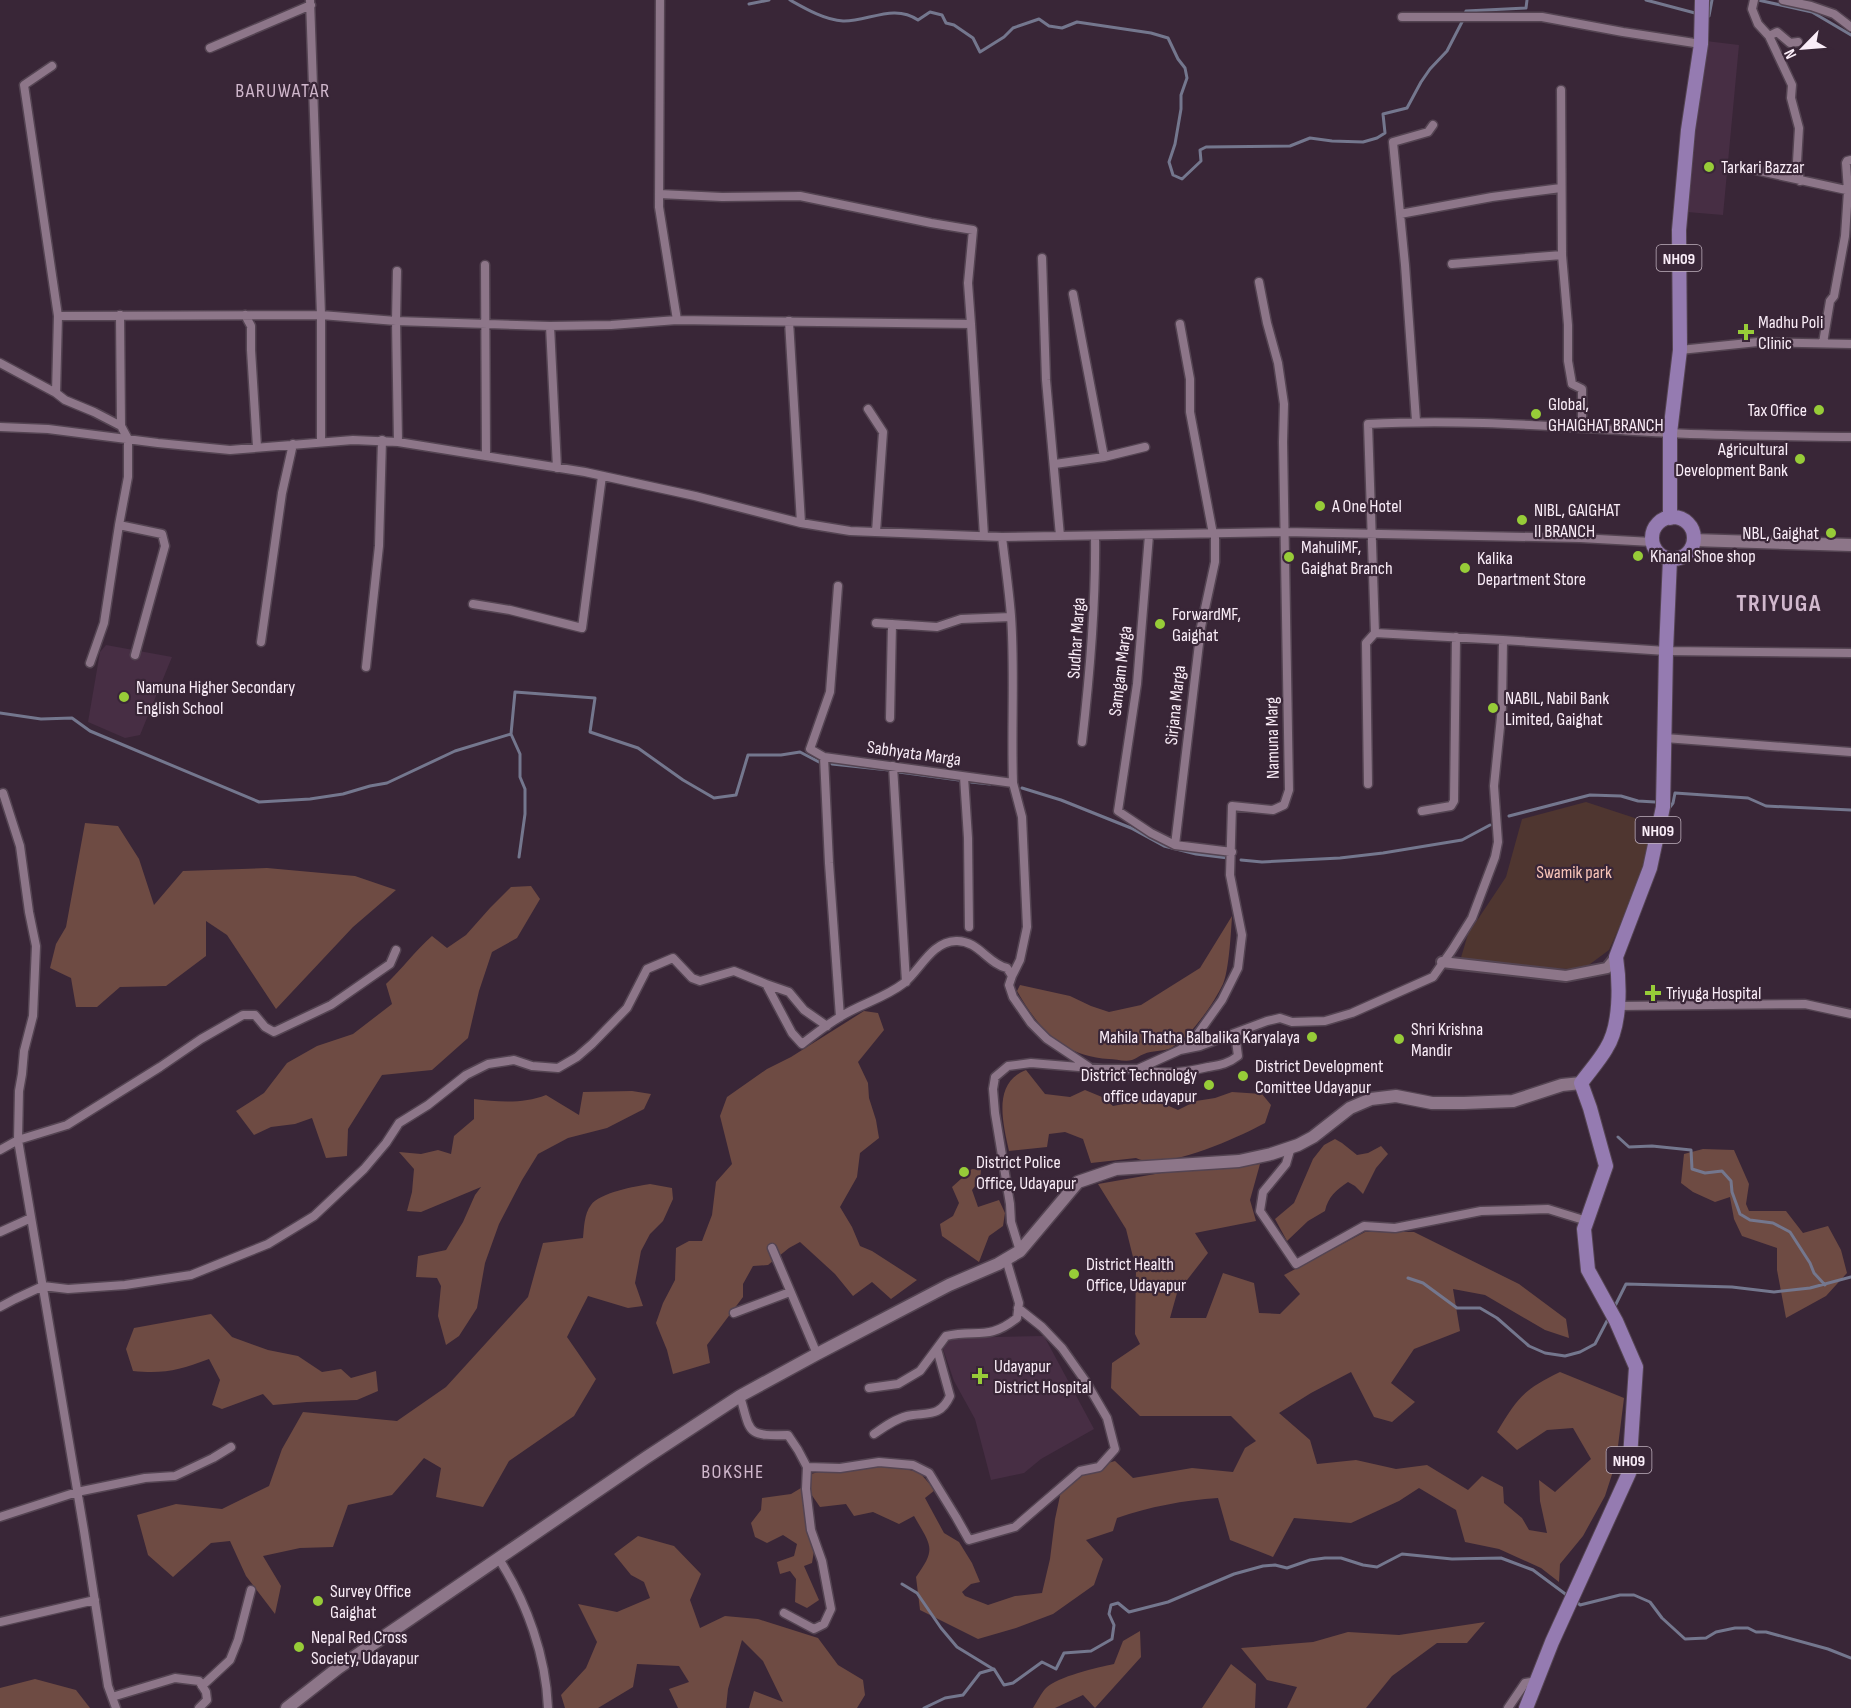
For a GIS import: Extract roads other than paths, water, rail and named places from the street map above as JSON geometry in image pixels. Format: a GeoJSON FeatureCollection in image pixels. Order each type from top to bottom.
{"type":"FeatureCollection","features":[{"type":"Feature","properties":{"kind":"main road","name":"NH09"},"geometry":{"type":"LineString","coordinates":[[1670,518],[1670,433],[1680,350],[1679,230],[1688,130],[1701,44],[1702,0]]}},
{"type":"Feature","properties":{"kind":"main road"},"geometry":{"type":"LineString","coordinates":[[1670,518],[1687,523],[1693,534],[1688,553],[1683,557],[1670,559],[1660,555],[1653,547],[1654,529],[1664,519],[1670,518]]}},
{"type":"Feature","properties":{"kind":"main road"},"geometry":{"type":"LineString","coordinates":[[1693,540],[1851,545]]}},
{"type":"Feature","properties":{"kind":"main road","name":"NH09"},"geometry":{"type":"LineString","coordinates":[[1526,1708],[1572,1597],[1629,1473],[1636,1367],[1616,1321],[1588,1270],[1584,1229],[1606,1166],[1581,1083],[1607,1048],[1614,1031],[1618,1006],[1616,957],[1650,868],[1663,807],[1670,559]]}},
{"type":"Feature","properties":{"kind":"main road"},"geometry":{"type":"LineString","coordinates":[[287,1708],[338,1668],[740,1396],[949,1285],[1020,1251],[1078,1182],[1116,1169],[1239,1161],[1291,1147],[1313,1137],[1350,1108],[1371,1100],[1396,1096],[1432,1103],[1513,1101],[1562,1086],[1581,1083]]}},
{"type":"Feature","properties":{"kind":"street"},"geometry":{"type":"LineString","coordinates":[[660,0],[659,194],[662,232],[677,320]]}},
{"type":"Feature","properties":{"kind":"street"},"geometry":{"type":"LineString","coordinates":[[1783,0],[1834,14],[1850,24]]}},
{"type":"Feature","properties":{"kind":"street"},"geometry":{"type":"LineString","coordinates":[[210,48],[310,2],[321,315],[321,442]]}},
{"type":"Feature","properties":{"kind":"street"},"geometry":{"type":"LineString","coordinates":[[1753,2],[1752,9],[1758,24],[1769,36],[1792,85],[1791,102],[1799,128],[1797,162],[1800,181]]}},
{"type":"Feature","properties":{"kind":"street"},"geometry":{"type":"LineString","coordinates":[[1402,17],[1542,17],[1701,44]]}},
{"type":"Feature","properties":{"kind":"street"},"geometry":{"type":"LineString","coordinates":[[1769,36],[1777,32],[1790,43],[1798,42]]}},
{"type":"Feature","properties":{"kind":"street"},"geometry":{"type":"LineString","coordinates":[[52,66],[24,85],[58,316],[56,393]]}},
{"type":"Feature","properties":{"kind":"street"},"geometry":{"type":"LineString","coordinates":[[1561,90],[1562,255],[1568,325],[1568,361],[1572,384],[1581,389],[1582,427]]}},
{"type":"Feature","properties":{"kind":"street"},"geometry":{"type":"LineString","coordinates":[[1416,421],[1393,142],[1428,132],[1433,125]]}},
{"type":"Feature","properties":{"kind":"street"},"geometry":{"type":"LineString","coordinates":[[1822,343],[1830,302],[1834,296],[1845,236],[1849,191],[1846,164],[1851,160]]}},
{"type":"Feature","properties":{"kind":"street"},"geometry":{"type":"LineString","coordinates":[[1755,170],[1849,191]]}},
{"type":"Feature","properties":{"kind":"street"},"geometry":{"type":"LineString","coordinates":[[1400,214],[1492,197],[1561,188]]}},
{"type":"Feature","properties":{"kind":"street"},"geometry":{"type":"LineString","coordinates":[[659,194],[722,197],[800,196],[974,230],[968,283],[984,536]]}},
{"type":"Feature","properties":{"kind":"street"},"geometry":{"type":"LineString","coordinates":[[1452,264],[1562,255]]}},
{"type":"Feature","properties":{"kind":"street"},"geometry":{"type":"LineString","coordinates":[[1042,258],[1046,380],[1060,536]]}},
{"type":"Feature","properties":{"kind":"street"},"geometry":{"type":"LineString","coordinates":[[485,265],[486,455]]}},
{"type":"Feature","properties":{"kind":"street"},"geometry":{"type":"LineString","coordinates":[[397,271],[399,442]]}},
{"type":"Feature","properties":{"kind":"street"},"geometry":{"type":"LineString","coordinates":[[1259,282],[1266,323],[1278,363],[1284,404],[1284,532]]}},
{"type":"Feature","properties":{"kind":"street"},"geometry":{"type":"LineString","coordinates":[[1073,294],[1104,457]]}},
{"type":"Feature","properties":{"kind":"street"},"geometry":{"type":"LineString","coordinates":[[90,663],[104,623],[128,477],[128,439],[121,426],[120,315]]}},
{"type":"Feature","properties":{"kind":"street"},"geometry":{"type":"LineString","coordinates":[[245,315],[251,326],[250,350],[256,447]]}},
{"type":"Feature","properties":{"kind":"street"},"geometry":{"type":"LineString","coordinates":[[58,316],[321,315],[396,321],[550,326],[611,325],[677,320],[971,324]]}},
{"type":"Feature","properties":{"kind":"street"},"geometry":{"type":"LineString","coordinates":[[789,321],[801,523]]}},
{"type":"Feature","properties":{"kind":"street","name":"Sirjana Marga"},"geometry":{"type":"LineString","coordinates":[[1175,845],[1200,627],[1215,562],[1214,534],[1190,412],[1190,379],[1180,324]]}},
{"type":"Feature","properties":{"kind":"street"},"geometry":{"type":"LineString","coordinates":[[550,326],[557,468]]}},
{"type":"Feature","properties":{"kind":"street"},"geometry":{"type":"LineString","coordinates":[[1680,350],[1758,342],[1851,344]]}},
{"type":"Feature","properties":{"kind":"street"},"geometry":{"type":"LineString","coordinates":[[0,363],[65,400],[121,426]]}},
{"type":"Feature","properties":{"kind":"street"},"geometry":{"type":"LineString","coordinates":[[868,409],[883,432],[876,532]]}},
{"type":"Feature","properties":{"kind":"street"},"geometry":{"type":"LineString","coordinates":[[1368,784],[1366,643],[1375,633],[1368,424],[1416,421],[1582,427],[1670,433],[1851,437]]}},
{"type":"Feature","properties":{"kind":"street"},"geometry":{"type":"LineString","coordinates":[[0,427],[48,429],[230,450],[353,440],[399,442],[602,476],[695,496],[801,523],[850,531],[1002,537],[1284,532],[1580,538],[1652,542]]}},
{"type":"Feature","properties":{"kind":"street"},"geometry":{"type":"LineString","coordinates":[[366,667],[379,546],[382,440]]}},
{"type":"Feature","properties":{"kind":"street"},"geometry":{"type":"LineString","coordinates":[[261,642],[282,493],[293,444]]}},
{"type":"Feature","properties":{"kind":"street"},"geometry":{"type":"LineString","coordinates":[[1055,464],[1104,457],[1145,447]]}},
{"type":"Feature","properties":{"kind":"street"},"geometry":{"type":"LineString","coordinates":[[473,604],[510,610],[582,628],[602,476]]}},
{"type":"Feature","properties":{"kind":"street"},"geometry":{"type":"LineString","coordinates":[[119,525],[162,534],[165,546],[135,655]]}},
{"type":"Feature","properties":{"kind":"street","name":"Namuna Marg"},"geometry":{"type":"LineString","coordinates":[[1180,1050],[1197,1035],[1222,1000],[1238,968],[1242,935],[1230,875],[1232,806],[1273,810],[1284,805],[1290,790],[1284,532]]}},
{"type":"Feature","properties":{"kind":"street","name":"Samgam Marga"},"geometry":{"type":"LineString","coordinates":[[1149,535],[1137,684],[1118,811],[1151,833],[1175,845]]}},
{"type":"Feature","properties":{"kind":"street","name":"Sudhar Marga"},"geometry":{"type":"LineString","coordinates":[[1082,742],[1094,623],[1095,536]]}},
{"type":"Feature","properties":{"kind":"street"},"geometry":{"type":"LineString","coordinates":[[1002,537],[1011,616],[1013,783],[1022,817],[1027,927],[1020,960],[1009,985],[1012,997],[1031,1023],[1047,1039],[1089,1067]]}},
{"type":"Feature","properties":{"kind":"street"},"geometry":{"type":"LineString","coordinates":[[838,586],[830,692],[810,749],[824,757],[840,1017]]}},
{"type":"Feature","properties":{"kind":"street"},"geometry":{"type":"LineString","coordinates":[[876,623],[937,627],[961,619],[1011,616]]}},
{"type":"Feature","properties":{"kind":"street"},"geometry":{"type":"LineString","coordinates":[[890,718],[892,624]]}},
{"type":"Feature","properties":{"kind":"street"},"geometry":{"type":"LineString","coordinates":[[1375,633],[1666,651],[1851,653]]}},
{"type":"Feature","properties":{"kind":"street"},"geometry":{"type":"LineString","coordinates":[[1422,811],[1451,806],[1454,801],[1456,637]]}},
{"type":"Feature","properties":{"kind":"street"},"geometry":{"type":"LineString","coordinates":[[1138,1069],[1180,1050],[1200,1046],[1267,1021],[1280,1018],[1292,1022],[1325,1020],[1352,1013],[1433,976],[1472,918],[1495,857],[1498,842],[1494,786],[1502,707],[1503,640]]}},
{"type":"Feature","properties":{"kind":"street"},"geometry":{"type":"LineString","coordinates":[[1665,738],[1851,752]]}},
{"type":"Feature","properties":{"kind":"street","name":"Sabhyata Marga"},"geometry":{"type":"LineString","coordinates":[[824,757],[1013,783]]}},
{"type":"Feature","properties":{"kind":"street"},"geometry":{"type":"LineString","coordinates":[[893,766],[906,982]]}},
{"type":"Feature","properties":{"kind":"street"},"geometry":{"type":"LineString","coordinates":[[964,777],[968,838],[969,927]]}},
{"type":"Feature","properties":{"kind":"street"},"geometry":{"type":"LineString","coordinates":[[3,793],[20,846],[36,946],[33,1016],[24,1051],[18,1091],[18,1140],[108,1686],[116,1708]]}},
{"type":"Feature","properties":{"kind":"street"},"geometry":{"type":"LineString","coordinates":[[1175,845],[1232,852]]}},
{"type":"Feature","properties":{"kind":"street"},"geometry":{"type":"LineString","coordinates":[[766,984],[792,1033],[802,1044],[840,1017],[891,992],[906,982],[925,958],[944,943],[957,940],[970,943],[1000,966],[1007,968],[1012,976]]}},
{"type":"Feature","properties":{"kind":"street"},"geometry":{"type":"LineString","coordinates":[[0,1150],[18,1140],[67,1125],[201,1039],[243,1015],[255,1015],[265,1027],[274,1032],[331,1005],[390,964],[396,950]]}},
{"type":"Feature","properties":{"kind":"street"},"geometry":{"type":"LineString","coordinates":[[1442,962],[1566,976],[1607,968],[1616,957]]}},
{"type":"Feature","properties":{"kind":"street"},"geometry":{"type":"LineString","coordinates":[[0,1307],[43,1286],[68,1288],[126,1285],[191,1275],[268,1244],[314,1216],[364,1169],[399,1123],[428,1105],[466,1075],[488,1064],[514,1060],[532,1066],[558,1068],[577,1057],[627,1008],[647,969],[673,958],[692,978],[700,981],[734,971],[789,992],[804,1010],[827,1026]]}},
{"type":"Feature","properties":{"kind":"street"},"geometry":{"type":"LineString","coordinates":[[1618,1006],[1805,1004],[1851,1014]]}},
{"type":"Feature","properties":{"kind":"street"},"geometry":{"type":"LineString","coordinates":[[1020,1251],[1011,1222],[994,1113],[995,1077],[1008,1066],[1031,1063],[1138,1069],[1158,1073],[1178,1073],[1228,1064],[1238,1056],[1235,1033]]}},
{"type":"Feature","properties":{"kind":"street"},"geometry":{"type":"LineString","coordinates":[[1291,1147],[1286,1164],[1263,1192],[1260,1211],[1296,1264],[1364,1226],[1395,1228],[1481,1211],[1548,1209],[1587,1221]]}},
{"type":"Feature","properties":{"kind":"street"},"geometry":{"type":"LineString","coordinates":[[0,1232],[31,1218]]}},
{"type":"Feature","properties":{"kind":"street"},"geometry":{"type":"LineString","coordinates":[[772,1248],[817,1354]]}},
{"type":"Feature","properties":{"kind":"street"},"geometry":{"type":"LineString","coordinates":[[869,1388],[898,1384],[920,1371],[946,1336],[986,1334],[1003,1329],[1017,1318],[1019,1303],[1006,1259]]}},
{"type":"Feature","properties":{"kind":"street"},"geometry":{"type":"LineString","coordinates":[[734,1313],[790,1292]]}},
{"type":"Feature","properties":{"kind":"street"},"geometry":{"type":"LineString","coordinates":[[807,1467],[840,1468],[879,1461],[913,1465],[929,1473],[969,1540],[1015,1527],[1080,1471],[1099,1467],[1115,1449],[1107,1418],[1086,1382],[1062,1348],[1018,1308]]}},
{"type":"Feature","properties":{"kind":"street"},"geometry":{"type":"LineString","coordinates":[[874,1434],[906,1416],[931,1414],[945,1406],[950,1396],[937,1349]]}},
{"type":"Feature","properties":{"kind":"street"},"geometry":{"type":"LineString","coordinates":[[740,1396],[750,1429],[754,1433],[768,1436],[788,1435],[807,1467],[806,1490],[811,1530],[822,1561],[831,1609],[824,1624],[814,1629],[784,1612]]}},
{"type":"Feature","properties":{"kind":"street"},"geometry":{"type":"LineString","coordinates":[[0,1517],[77,1492],[145,1478],[175,1476],[231,1447]]}},
{"type":"Feature","properties":{"kind":"street"},"geometry":{"type":"LineString","coordinates":[[499,1559],[515,1584],[536,1636],[548,1692],[549,1708]]}},
{"type":"Feature","properties":{"kind":"street"},"geometry":{"type":"LineString","coordinates":[[202,1686],[230,1660],[251,1590]]}},
{"type":"Feature","properties":{"kind":"street"},"geometry":{"type":"LineString","coordinates":[[0,1622],[95,1600]]}},
{"type":"Feature","properties":{"kind":"street"},"geometry":{"type":"LineString","coordinates":[[112,1697],[175,1678],[199,1681],[206,1692],[207,1700],[199,1708]]}},
{"type":"Feature","properties":{"kind":"street"},"geometry":{"type":"LineString","coordinates":[[1508,1708],[1525,1683],[1537,1681]]}},
{"type":"Feature","properties":{"kind":"waterway"},"geometry":{"type":"LineString","coordinates":[[749,4],[769,0]]}},
{"type":"Feature","properties":{"kind":"waterway"},"geometry":{"type":"LineString","coordinates":[[790,0],[823,16],[843,21],[890,13],[909,15],[918,20],[930,12],[942,15],[946,23],[954,25],[973,38],[980,52],[1004,37],[1013,28],[1039,19],[1049,26],[1062,28],[1077,22],[1151,33],[1168,38],[1185,68],[1187,78],[1181,95],[1175,144],[1169,162],[1173,175],[1182,179],[1201,161],[1200,150],[1206,147],[1290,146],[1310,138],[1363,142],[1377,138],[1385,133],[1383,114],[1407,108],[1430,69],[1447,51],[1466,11],[1526,8],[1527,0]]}},
{"type":"Feature","properties":{"kind":"waterway"},"geometry":{"type":"LineString","coordinates":[[1646,0],[1695,13]]}},
{"type":"Feature","properties":{"kind":"waterway"},"geometry":{"type":"LineString","coordinates":[[1709,16],[1712,0]]}},
{"type":"Feature","properties":{"kind":"waterway"},"geometry":{"type":"LineString","coordinates":[[1758,0],[1812,12],[1851,35]]}},
{"type":"Feature","properties":{"kind":"waterway"},"geometry":{"type":"LineString","coordinates":[[0,713],[41,719],[72,718],[90,731],[259,802],[310,799],[343,794],[387,783],[455,751],[511,734],[515,692],[595,698],[590,732],[638,748],[683,780],[714,798],[736,795],[748,755],[781,755],[800,752],[821,763]]}},
{"type":"Feature","properties":{"kind":"waterway"},"geometry":{"type":"LineString","coordinates":[[511,734],[520,754],[520,777],[525,789],[525,814],[519,857]]}},
{"type":"Feature","properties":{"kind":"waterway"},"geometry":{"type":"LineString","coordinates":[[832,764],[889,770]]}},
{"type":"Feature","properties":{"kind":"waterway"},"geometry":{"type":"LineString","coordinates":[[899,772],[959,780]]}},
{"type":"Feature","properties":{"kind":"waterway"},"geometry":{"type":"LineString","coordinates":[[971,782],[990,784]]}},
{"type":"Feature","properties":{"kind":"waterway"},"geometry":{"type":"LineString","coordinates":[[1022,788],[1061,800],[1131,828],[1164,846],[1196,854],[1228,858]]}},
{"type":"Feature","properties":{"kind":"waterway"},"geometry":{"type":"LineString","coordinates":[[1670,807],[1675,793],[1748,798],[1766,806],[1851,810]]}},
{"type":"Feature","properties":{"kind":"waterway"},"geometry":{"type":"LineString","coordinates":[[1509,816],[1590,795],[1621,796],[1638,801],[1655,802]]}},
{"type":"Feature","properties":{"kind":"waterway"},"geometry":{"type":"LineString","coordinates":[[1241,860],[1262,862],[1383,853],[1462,840],[1490,825]]}},
{"type":"Feature","properties":{"kind":"waterway"},"geometry":{"type":"LineString","coordinates":[[1618,1137],[1629,1147],[1652,1146],[1691,1150],[1692,1169],[1705,1173],[1722,1171],[1731,1181],[1732,1192],[1740,1214],[1750,1220],[1773,1223],[1790,1232],[1814,1273],[1825,1285]]}},
{"type":"Feature","properties":{"kind":"waterway"},"geometry":{"type":"LineString","coordinates":[[1614,1308],[1626,1284],[1732,1287],[1774,1292],[1810,1288],[1851,1277]]}},
{"type":"Feature","properties":{"kind":"waterway"},"geometry":{"type":"LineString","coordinates":[[1408,1278],[1423,1283],[1457,1308],[1480,1308],[1497,1318],[1529,1346],[1545,1353],[1565,1356],[1580,1352],[1595,1344],[1608,1319]]}},
{"type":"Feature","properties":{"kind":"waterway"},"geometry":{"type":"LineString","coordinates":[[924,1708],[945,1698],[963,1695],[980,1673],[994,1669],[1004,1685],[1013,1683],[1042,1662],[1056,1669],[1064,1653],[1091,1651],[1112,1639],[1114,1625],[1109,1614],[1111,1605],[1118,1603],[1129,1612],[1168,1602],[1234,1574],[1263,1566],[1275,1565],[1287,1568],[1310,1560],[1341,1558],[1377,1567],[1402,1554],[1452,1559],[1501,1558],[1533,1570],[1568,1596]]}},
{"type":"Feature","properties":{"kind":"waterway"},"geometry":{"type":"LineString","coordinates":[[902,1584],[917,1593],[957,1647],[993,1669]]}},
{"type":"Feature","properties":{"kind":"waterway"},"geometry":{"type":"LineString","coordinates":[[1576,1601],[1580,1605],[1620,1595],[1634,1595],[1650,1602],[1662,1618],[1685,1639],[1706,1638],[1716,1632],[1748,1628],[1756,1632],[1766,1632],[1828,1649],[1851,1658]]}},
{"type":"Feature","properties":{"kind":"place","name":"Tarkari Bazzar"},"geometry":{"type":"Point","coordinates":[1709,167]}},
{"type":"Feature","properties":{"kind":"place","name":"Madhu Poli Clinic"},"geometry":{"type":"Point","coordinates":[1746,332]}},
{"type":"Feature","properties":{"kind":"place","name":"Tax Office"},"geometry":{"type":"Point","coordinates":[1819,410]}},
{"type":"Feature","properties":{"kind":"place","name":"Global, GHAIGHAT BRANCH"},"geometry":{"type":"Point","coordinates":[1536,414]}},
{"type":"Feature","properties":{"kind":"place","name":"Agricultural Development Bank"},"geometry":{"type":"Point","coordinates":[1800,459]}},
{"type":"Feature","properties":{"kind":"place","name":"A One Hotel"},"geometry":{"type":"Point","coordinates":[1320,506]}},
{"type":"Feature","properties":{"kind":"place","name":"NIBL, GAIGHAT II BRANCH"},"geometry":{"type":"Point","coordinates":[1522,520]}},
{"type":"Feature","properties":{"kind":"place","name":"NBL, Gaighat"},"geometry":{"type":"Point","coordinates":[1831,533]}},
{"type":"Feature","properties":{"kind":"place","name":"Khanal Shoe shop"},"geometry":{"type":"Point","coordinates":[1638,556]}},
{"type":"Feature","properties":{"kind":"place","name":"MahuliMF, Gaighat Branch"},"geometry":{"type":"Point","coordinates":[1289,557]}},
{"type":"Feature","properties":{"kind":"place","name":"Kalika Department Store"},"geometry":{"type":"Point","coordinates":[1465,568]}},
{"type":"Feature","properties":{"kind":"place","name":"ForwardMF, Gaighat"},"geometry":{"type":"Point","coordinates":[1160,624]}},
{"type":"Feature","properties":{"kind":"place","name":"Namuna Higher Secondary English School"},"geometry":{"type":"Point","coordinates":[124,697]}},
{"type":"Feature","properties":{"kind":"place","name":"NABIL, Nabil Bank Limited, Gaighat"},"geometry":{"type":"Point","coordinates":[1493,708]}},
{"type":"Feature","properties":{"kind":"place","name":"Triyuga Hospital"},"geometry":{"type":"Point","coordinates":[1653,993]}},
{"type":"Feature","properties":{"kind":"place","name":"Mahila Thatha Balbalika Karyalaya"},"geometry":{"type":"Point","coordinates":[1312,1037]}},
{"type":"Feature","properties":{"kind":"place","name":"Shri Krishna Mandir"},"geometry":{"type":"Point","coordinates":[1399,1039]}},
{"type":"Feature","properties":{"kind":"place","name":"District Development Comittee Udayapur"},"geometry":{"type":"Point","coordinates":[1243,1076]}},
{"type":"Feature","properties":{"kind":"place","name":"District Technology office udayapur"},"geometry":{"type":"Point","coordinates":[1209,1085]}},
{"type":"Feature","properties":{"kind":"place","name":"District Police Office, Udayapur"},"geometry":{"type":"Point","coordinates":[964,1172]}},
{"type":"Feature","properties":{"kind":"place","name":"District Health Office, Udayapur"},"geometry":{"type":"Point","coordinates":[1074,1274]}},
{"type":"Feature","properties":{"kind":"place","name":"Udayapur District Hospital"},"geometry":{"type":"Point","coordinates":[980,1376]}},
{"type":"Feature","properties":{"kind":"place","name":"Survey Office Gaighat"},"geometry":{"type":"Point","coordinates":[318,1601]}},
{"type":"Feature","properties":{"kind":"place","name":"Nepal Red Cross Society, Udayapur"},"geometry":{"type":"Point","coordinates":[299,1647]}},
{"type":"Feature","properties":{"kind":"district","name":"BARUWATAR"},"geometry":{"type":"Point","coordinates":[283,90]}},
{"type":"Feature","properties":{"kind":"district","name":"TRIYUGA"},"geometry":{"type":"Point","coordinates":[1779,603]}},
{"type":"Feature","properties":{"kind":"district","name":"BOKSHE"},"geometry":{"type":"Point","coordinates":[733,1471]}},
{"type":"Feature","properties":{"kind":"park label","name":"Swamik park"},"geometry":{"type":"Point","coordinates":[1574,872]}}]}
